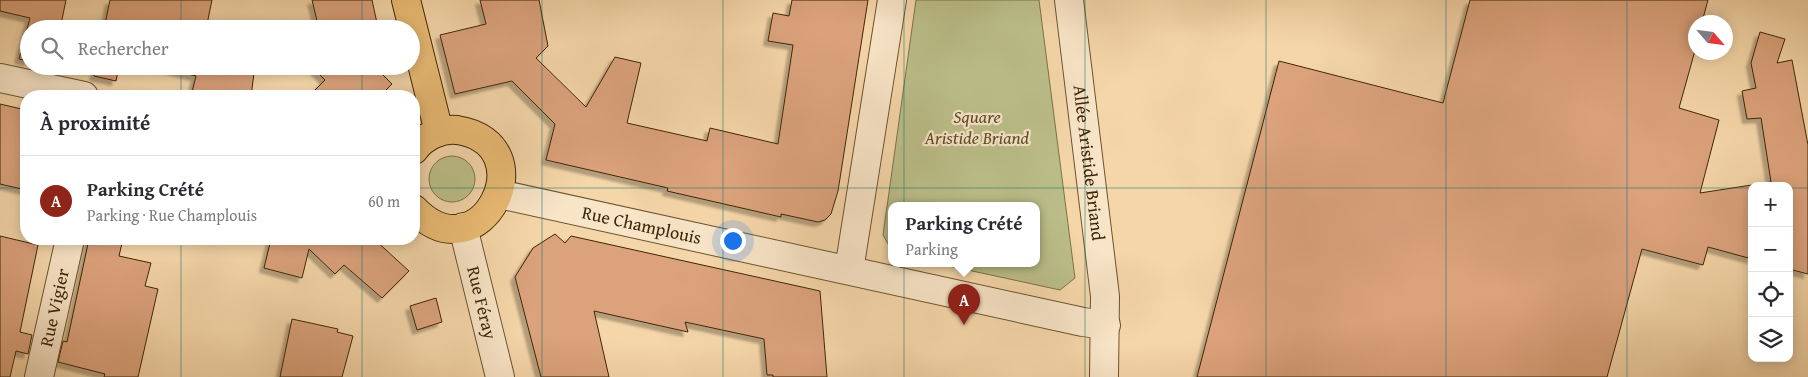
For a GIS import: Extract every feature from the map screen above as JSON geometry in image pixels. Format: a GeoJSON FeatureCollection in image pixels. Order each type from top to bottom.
{"type":"FeatureCollection","features":[{"type":"Feature","properties":{"kind":"main road"},"geometry":{"type":"LineString","coordinates":[[406,0],[411,20]]}},
{"type":"Feature","properties":{"kind":"main road"},"geometry":{"type":"LineString","coordinates":[[420,58],[438,132]]}},
{"type":"Feature","properties":{"kind":"main road"},"geometry":{"type":"LineString","coordinates":[[420,144],[427,137],[438,132],[454,130],[469,133],[482,140],[493,151],[500,172],[499,194],[485,216],[463,227],[448,228],[435,225],[420,216]]}},
{"type":"Feature","properties":{"kind":"street"},"geometry":{"type":"LineString","coordinates":[[849,270],[892,0]]}},
{"type":"Feature","properties":{"kind":"street","name":"Allée Aristide Briand"},"geometry":{"type":"LineString","coordinates":[[1069,0],[1105,296],[1104,377]]}},
{"type":"Feature","properties":{"kind":"street"},"geometry":{"type":"LineString","coordinates":[[0,78],[56,90]]}},
{"type":"Feature","properties":{"kind":"street","name":"Rue Champlouis"},"geometry":{"type":"LineString","coordinates":[[499,194],[1083,322],[1106,325]]}},
{"type":"Feature","properties":{"kind":"street","name":"Rue Féray"},"geometry":{"type":"LineString","coordinates":[[463,227],[500,377]]}},
{"type":"Feature","properties":{"kind":"street","name":"Rue Vigier"},"geometry":{"type":"LineString","coordinates":[[39,377],[69,245]]}},
{"type":"Feature","properties":{"kind":"green space","name":"Square Aristide Briand"},"geometry":{"type":"Polygon","coordinates":[[[916,0],[1039,0],[1075,278],[1060,290],[954,267],[1040,267],[1040,202],[888,202],[888,244],[883,235],[916,0]]]}},
{"type":"Feature","properties":{"kind":"green space"},"geometry":{"type":"Polygon","coordinates":[[[457,156],[461,157],[471,166],[474,170],[474,188],[465,198],[457,202],[447,202],[439,198],[430,188],[429,174],[433,166],[443,157],[457,156]]]}},
{"type":"Feature","properties":{"kind":"building"},"geometry":{"type":"Polygon","coordinates":[[[0,0],[66,0],[62,20],[29,20],[30,18],[0,11],[0,0]]]}},
{"type":"Feature","properties":{"kind":"building"},"geometry":{"type":"Polygon","coordinates":[[[110,0],[212,0],[208,20],[106,20],[110,0]]]}},
{"type":"Feature","properties":{"kind":"building"},"geometry":{"type":"Polygon","coordinates":[[[312,0],[372,0],[376,20],[317,20],[312,0]]]}},
{"type":"Feature","properties":{"kind":"building"},"geometry":{"type":"Polygon","coordinates":[[[480,0],[539,0],[548,46],[536,58],[586,107],[615,57],[641,63],[627,123],[707,141],[710,128],[778,144],[793,45],[768,41],[773,13],[789,16],[792,0],[868,0],[838,191],[831,214],[825,220],[818,222],[781,214],[781,217],[667,191],[668,188],[546,160],[555,124],[512,81],[455,94],[440,35],[486,24],[480,0]]]}},
{"type":"Feature","properties":{"kind":"building"},"geometry":{"type":"Polygon","coordinates":[[[1470,0],[1708,0],[1704,15],[1688,15],[1688,60],[1692,60],[1679,108],[1719,120],[1700,193],[1748,186],[1748,258],[1708,247],[1703,265],[1642,249],[1607,377],[1197,377],[1279,61],[1443,103],[1470,0]]]}},
{"type":"Feature","properties":{"kind":"building"},"geometry":{"type":"Polygon","coordinates":[[[1760,32],[1785,39],[1777,63],[1792,60],[1808,145],[1808,274],[1793,270],[1793,182],[1771,182],[1761,118],[1747,119],[1742,91],[1756,88],[1751,63],[1760,32]]]}},
{"type":"Feature","properties":{"kind":"building"},"geometry":{"type":"Polygon","coordinates":[[[94,75],[117,75],[116,81],[94,75]]]}},
{"type":"Feature","properties":{"kind":"building"},"geometry":{"type":"Polygon","coordinates":[[[192,75],[254,75],[252,90],[192,90],[196,76],[192,75]]]}},
{"type":"Feature","properties":{"kind":"building"},"geometry":{"type":"Polygon","coordinates":[[[320,75],[383,75],[392,84],[386,90],[315,90],[325,80],[320,75]]]}},
{"type":"Feature","properties":{"kind":"building"},"geometry":{"type":"Polygon","coordinates":[[[0,104],[20,109],[20,189],[0,184],[0,104]]]}},
{"type":"Feature","properties":{"kind":"building"},"geometry":{"type":"Polygon","coordinates":[[[555,234],[565,243],[571,236],[820,291],[827,377],[773,377],[773,375],[767,375],[764,339],[685,322],[688,332],[594,311],[609,377],[541,377],[515,277],[533,248],[555,234]]]}},
{"type":"Feature","properties":{"kind":"building"},"geometry":{"type":"Polygon","coordinates":[[[0,236],[20,241],[20,245],[38,245],[20,332],[32,335],[28,354],[16,351],[10,377],[0,377],[0,236]]]}},
{"type":"Feature","properties":{"kind":"building"},"geometry":{"type":"Polygon","coordinates":[[[88,245],[122,245],[119,256],[151,263],[145,286],[158,289],[138,377],[104,377],[105,374],[58,362],[63,341],[67,342],[88,245]]]}},
{"type":"Feature","properties":{"kind":"building"},"geometry":{"type":"Polygon","coordinates":[[[270,245],[381,245],[409,271],[382,298],[344,265],[335,274],[309,249],[302,278],[264,268],[270,245]]]}},
{"type":"Feature","properties":{"kind":"building"},"geometry":{"type":"Polygon","coordinates":[[[436,298],[442,322],[417,330],[410,306],[436,298]]]}},
{"type":"Feature","properties":{"kind":"building"},"geometry":{"type":"Polygon","coordinates":[[[292,319],[338,329],[337,332],[353,336],[342,377],[280,377],[292,319]]]}},
{"type":"Feature","properties":{"kind":"place","name":"Parking Crété"},"geometry":{"type":"Point","coordinates":[964,325]}}]}
